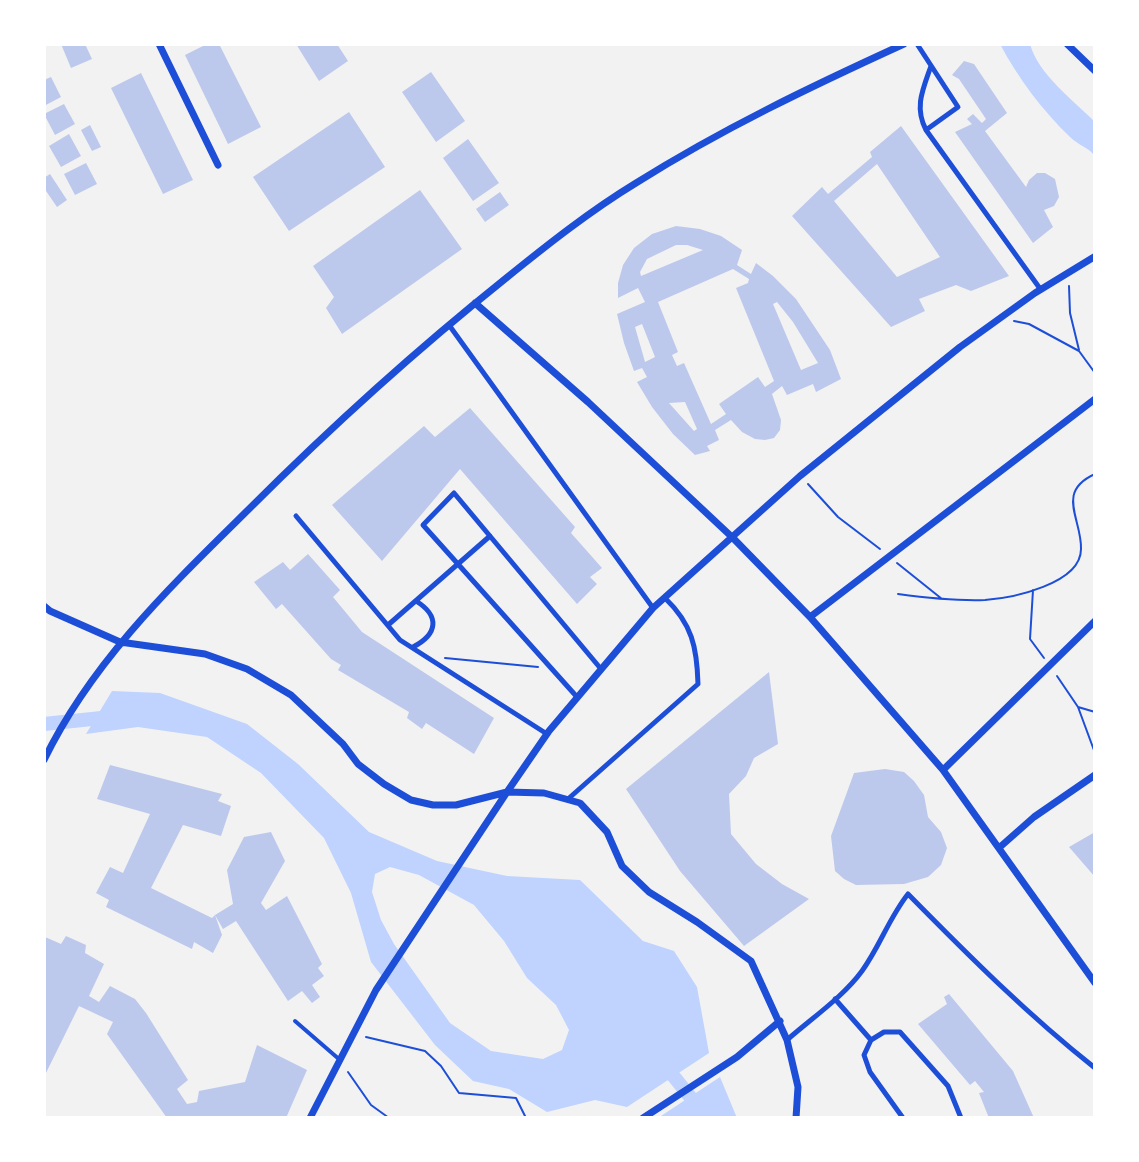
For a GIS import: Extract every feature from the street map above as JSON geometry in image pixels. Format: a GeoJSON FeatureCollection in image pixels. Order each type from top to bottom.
{"type":"FeatureCollection","features":[{"type":"Feature","properties":{"kind":"street"},"geometry":{"type":"LineString","coordinates":[[159,44],[218,165]]}},
{"type":"Feature","properties":{"kind":"street"},"geometry":{"type":"LineString","coordinates":[[46,757],[87,686],[120,642],[191,566],[303,455],[475,303],[546,246],[634,184],[727,128],[904,44]]}},
{"type":"Feature","properties":{"kind":"street"},"geometry":{"type":"LineString","coordinates":[[917,44],[958,107],[926,130]]}},
{"type":"Feature","properties":{"kind":"street"},"geometry":{"type":"LineString","coordinates":[[1067,44],[1095,71]]}},
{"type":"Feature","properties":{"kind":"street"},"geometry":{"type":"LineString","coordinates":[[931,66],[920,98],[919,117],[1041,290]]}},
{"type":"Feature","properties":{"kind":"street"},"geometry":{"type":"LineString","coordinates":[[310,1118],[376,990],[507,792],[547,734],[653,608],[800,476],[1000,319],[1094,257]]}},
{"type":"Feature","properties":{"kind":"street"},"geometry":{"type":"LineString","coordinates":[[475,303],[588,402],[733,538],[810,617],[943,770],[1095,983]]}},
{"type":"Feature","properties":{"kind":"street"},"geometry":{"type":"LineString","coordinates":[[449,325],[653,608]]}},
{"type":"Feature","properties":{"kind":"street"},"geometry":{"type":"LineString","coordinates":[[810,617],[1095,399]]}},
{"type":"Feature","properties":{"kind":"street"},"geometry":{"type":"LineString","coordinates":[[577,697],[423,525],[454,493],[601,669]]}},
{"type":"Feature","properties":{"kind":"street"},"geometry":{"type":"LineString","coordinates":[[296,516],[400,640],[547,734]]}},
{"type":"Feature","properties":{"kind":"street"},"geometry":{"type":"LineString","coordinates":[[388,625],[490,536]]}},
{"type":"Feature","properties":{"kind":"street"},"geometry":{"type":"LineString","coordinates":[[567,800],[698,684],[697,651],[680,612],[665,598]]}},
{"type":"Feature","properties":{"kind":"street"},"geometry":{"type":"LineString","coordinates":[[412,647],[425,641],[432,633],[433,619],[425,606],[416,601]]}},
{"type":"Feature","properties":{"kind":"street"},"geometry":{"type":"LineString","coordinates":[[44,606],[120,642],[205,654],[247,669],[291,695],[343,744],[358,764],[411,800],[433,805],[456,805],[507,792],[544,793],[580,803],[607,832],[622,866],[649,892],[751,961],[787,1040],[798,1087],[796,1118]]}},
{"type":"Feature","properties":{"kind":"street"},"geometry":{"type":"LineString","coordinates":[[943,770],[1095,621]]}},
{"type":"Feature","properties":{"kind":"street"},"geometry":{"type":"LineString","coordinates":[[1000,847],[1034,817],[1095,775]]}},
{"type":"Feature","properties":{"kind":"street"},"geometry":{"type":"LineString","coordinates":[[787,1040],[860,973],[878,945],[891,916],[908,894],[982,969],[1095,1068]]}},
{"type":"Feature","properties":{"kind":"street"},"geometry":{"type":"LineString","coordinates":[[835,999],[871,1040]]}},
{"type":"Feature","properties":{"kind":"street"},"geometry":{"type":"LineString","coordinates":[[643,1118],[737,1057],[780,1021]]}},
{"type":"Feature","properties":{"kind":"street"},"geometry":{"type":"LineString","coordinates":[[903,1118],[870,1072],[864,1055],[871,1040],[884,1032],[900,1032],[948,1086],[961,1118]]}},
{"type":"Feature","properties":{"kind":"lane"},"geometry":{"type":"LineString","coordinates":[[295,1021],[340,1060]]}},
{"type":"Feature","properties":{"kind":"path"},"geometry":{"type":"LineString","coordinates":[[1068,273],[1070,313],[1079,351],[1095,373]]}},
{"type":"Feature","properties":{"kind":"path"},"geometry":{"type":"LineString","coordinates":[[1000,319],[1029,324],[1079,351]]}},
{"type":"Feature","properties":{"kind":"path"},"geometry":{"type":"LineString","coordinates":[[898,594],[943,600],[988,600],[1043,588],[1072,572],[1082,551],[1072,497],[1083,479],[1095,474]]}},
{"type":"Feature","properties":{"kind":"path"},"geometry":{"type":"LineString","coordinates":[[800,476],[838,517],[943,600]]}},
{"type":"Feature","properties":{"kind":"path"},"geometry":{"type":"LineString","coordinates":[[425,655],[552,669]]}},
{"type":"Feature","properties":{"kind":"path"},"geometry":{"type":"LineString","coordinates":[[1078,707],[1095,712]]}},
{"type":"Feature","properties":{"kind":"path"},"geometry":{"type":"LineString","coordinates":[[354,1033],[425,1051],[441,1066],[459,1093],[516,1098],[526,1118]]}},
{"type":"Feature","properties":{"kind":"path"},"geometry":{"type":"LineString","coordinates":[[340,1060],[371,1105],[389,1118]]}},
{"type":"Feature","properties":{"kind":"water"},"geometry":{"type":"Polygon","coordinates":[[[1000,44],[1030,44],[1048,76],[1095,122],[1095,156],[1070,137],[1040,105],[1000,44]]]}},
{"type":"Feature","properties":{"kind":"water"},"geometry":{"type":"Polygon","coordinates":[[[112,691],[160,693],[247,724],[298,764],[369,832],[437,861],[507,876],[580,880],[643,941],[674,951],[697,987],[709,1053],[627,1107],[595,1100],[547,1112],[509,1089],[473,1081],[435,1045],[371,962],[351,893],[324,838],[261,773],[207,737],[138,727],[86,734],[112,691]],[[390,867],[375,874],[372,892],[381,920],[394,944],[450,1023],[491,1051],[543,1059],[562,1050],[569,1030],[556,1005],[527,978],[504,941],[474,905],[419,875],[390,867]]]}},
{"type":"Feature","properties":{"kind":"water"},"geometry":{"type":"Polygon","coordinates":[[[720,1077],[737,1118],[661,1116],[720,1077]]]}},
{"type":"Feature","properties":{"kind":"building"},"geometry":{"type":"Polygon","coordinates":[[[61,44],[85,44],[92,59],[71,68],[61,44]]]}},
{"type":"Feature","properties":{"kind":"building"},"geometry":{"type":"Polygon","coordinates":[[[207,44],[219,44],[261,127],[228,144],[185,55],[207,44]]]}},
{"type":"Feature","properties":{"kind":"building"},"geometry":{"type":"Polygon","coordinates":[[[296,44],[337,44],[348,61],[319,81],[296,44]]]}},
{"type":"Feature","properties":{"kind":"building"},"geometry":{"type":"Polygon","coordinates":[[[964,61],[974,64],[1007,113],[985,131],[1026,187],[1037,173],[1045,173],[1055,179],[1059,197],[1054,206],[1044,210],[1053,227],[1033,243],[955,132],[972,124],[967,119],[973,114],[982,123],[986,119],[959,79],[952,75],[964,61]]]}},
{"type":"Feature","properties":{"kind":"building"},"geometry":{"type":"Polygon","coordinates":[[[431,72],[465,121],[436,142],[402,92],[431,72]]]}},
{"type":"Feature","properties":{"kind":"building"},"geometry":{"type":"Polygon","coordinates":[[[141,73],[193,180],[163,194],[111,88],[141,73]]]}},
{"type":"Feature","properties":{"kind":"building"},"geometry":{"type":"Polygon","coordinates":[[[51,77],[61,97],[44,106],[44,80],[51,77]]]}},
{"type":"Feature","properties":{"kind":"building"},"geometry":{"type":"Polygon","coordinates":[[[64,104],[75,124],[55,135],[44,114],[64,104]]]}},
{"type":"Feature","properties":{"kind":"building"},"geometry":{"type":"Polygon","coordinates":[[[349,112],[385,167],[289,231],[253,177],[349,112]]]}},
{"type":"Feature","properties":{"kind":"building"},"geometry":{"type":"Polygon","coordinates":[[[90,125],[101,147],[92,151],[81,130],[90,125]]]}},
{"type":"Feature","properties":{"kind":"building"},"geometry":{"type":"Polygon","coordinates":[[[901,126],[1009,276],[971,291],[956,285],[919,299],[925,311],[891,327],[792,216],[822,187],[828,194],[872,157],[870,152],[901,126]],[[877,164],[834,201],[897,277],[940,257],[877,164]]]}},
{"type":"Feature","properties":{"kind":"building"},"geometry":{"type":"Polygon","coordinates":[[[69,134],[81,156],[61,167],[49,146],[69,134]]]}},
{"type":"Feature","properties":{"kind":"building"},"geometry":{"type":"Polygon","coordinates":[[[468,139],[499,183],[473,201],[443,158],[468,139]]]}},
{"type":"Feature","properties":{"kind":"building"},"geometry":{"type":"Polygon","coordinates":[[[86,163],[97,184],[75,195],[64,174],[86,163]]]}},
{"type":"Feature","properties":{"kind":"building"},"geometry":{"type":"Polygon","coordinates":[[[50,174],[67,200],[57,207],[44,188],[44,178],[50,174]]]}},
{"type":"Feature","properties":{"kind":"building"},"geometry":{"type":"Polygon","coordinates":[[[420,190],[462,249],[342,334],[326,308],[334,297],[313,266],[420,190]]]}},
{"type":"Feature","properties":{"kind":"building"},"geometry":{"type":"Polygon","coordinates":[[[500,192],[509,205],[485,222],[476,209],[500,192]]]}},
{"type":"Feature","properties":{"kind":"building"},"geometry":{"type":"Polygon","coordinates":[[[676,226],[700,229],[721,236],[742,250],[737,265],[751,274],[756,263],[796,299],[830,350],[841,379],[816,392],[813,384],[787,395],[782,386],[772,394],[781,420],[780,430],[774,438],[755,439],[742,432],[731,420],[715,430],[719,440],[707,446],[710,451],[695,455],[673,434],[637,382],[647,377],[642,368],[634,371],[617,314],[645,302],[638,288],[618,298],[618,283],[623,265],[634,248],[652,234],[676,226]],[[676,245],[647,259],[641,276],[703,250],[676,245]],[[733,269],[658,302],[678,352],[672,355],[677,366],[684,363],[711,424],[726,414],[719,404],[758,377],[765,387],[774,381],[736,288],[748,283],[749,279],[733,269]],[[777,302],[773,304],[801,370],[818,363],[793,322],[777,302]],[[642,324],[635,327],[645,362],[655,357],[642,324]],[[685,402],[669,403],[694,431],[697,429],[685,402]]]}},
{"type":"Feature","properties":{"kind":"building"},"geometry":{"type":"Polygon","coordinates":[[[470,408],[575,527],[571,533],[602,568],[590,577],[597,584],[577,604],[460,469],[382,561],[332,505],[424,426],[435,437],[470,408]]]}},
{"type":"Feature","properties":{"kind":"building"},"geometry":{"type":"Polygon","coordinates":[[[308,554],[340,590],[333,597],[362,632],[494,718],[474,754],[426,723],[422,729],[407,718],[409,712],[338,670],[341,665],[331,659],[282,604],[276,609],[254,582],[283,562],[290,570],[308,554]]]}},
{"type":"Feature","properties":{"kind":"building"},"geometry":{"type":"Polygon","coordinates":[[[769,672],[778,744],[754,758],[746,776],[729,794],[731,834],[756,864],[809,899],[744,946],[680,871],[626,789],[769,672]]]}},
{"type":"Feature","properties":{"kind":"building"},"geometry":{"type":"Polygon","coordinates":[[[110,765],[222,794],[218,801],[231,806],[221,836],[183,825],[151,888],[212,918],[215,915],[222,935],[213,953],[194,942],[192,949],[106,907],[109,900],[96,893],[110,867],[123,873],[150,814],[97,799],[110,765]]]}},
{"type":"Feature","properties":{"kind":"building"},"geometry":{"type":"Polygon","coordinates":[[[885,769],[904,772],[914,781],[924,795],[928,817],[941,832],[947,848],[941,865],[928,877],[904,884],[856,885],[835,871],[831,836],[854,773],[885,769]]]}},
{"type":"Feature","properties":{"kind":"building"},"geometry":{"type":"Polygon","coordinates":[[[271,832],[285,861],[261,903],[266,910],[287,896],[322,964],[318,968],[324,976],[312,985],[320,997],[312,1003],[302,991],[288,1001],[236,921],[223,929],[215,915],[233,904],[227,870],[244,837],[271,832]]]}},
{"type":"Feature","properties":{"kind":"building"},"geometry":{"type":"Polygon","coordinates":[[[1095,832],[1095,877],[1069,847],[1095,832]]]}},
{"type":"Feature","properties":{"kind":"building"},"geometry":{"type":"Polygon","coordinates":[[[66,936],[86,945],[85,953],[104,964],[89,996],[99,1002],[110,986],[135,999],[146,1013],[188,1080],[177,1089],[187,1104],[197,1102],[199,1091],[245,1082],[257,1045],[307,1070],[286,1118],[167,1118],[107,1034],[113,1022],[79,1006],[44,1077],[44,939],[61,944],[66,936]]]}},
{"type":"Feature","properties":{"kind":"building"},"geometry":{"type":"Polygon","coordinates":[[[949,994],[1013,1071],[1034,1118],[989,1118],[979,1093],[984,1092],[975,1081],[970,1085],[918,1024],[947,1004],[944,997],[949,994]]]}},
{"type":"Feature","properties":{"kind":"waterway"},"geometry":{"type":"LineString","coordinates":[[44,724],[111,717]]}},
{"type":"Feature","properties":{"kind":"waterway"},"geometry":{"type":"LineString","coordinates":[[663,1063],[707,1118]]}}]}
